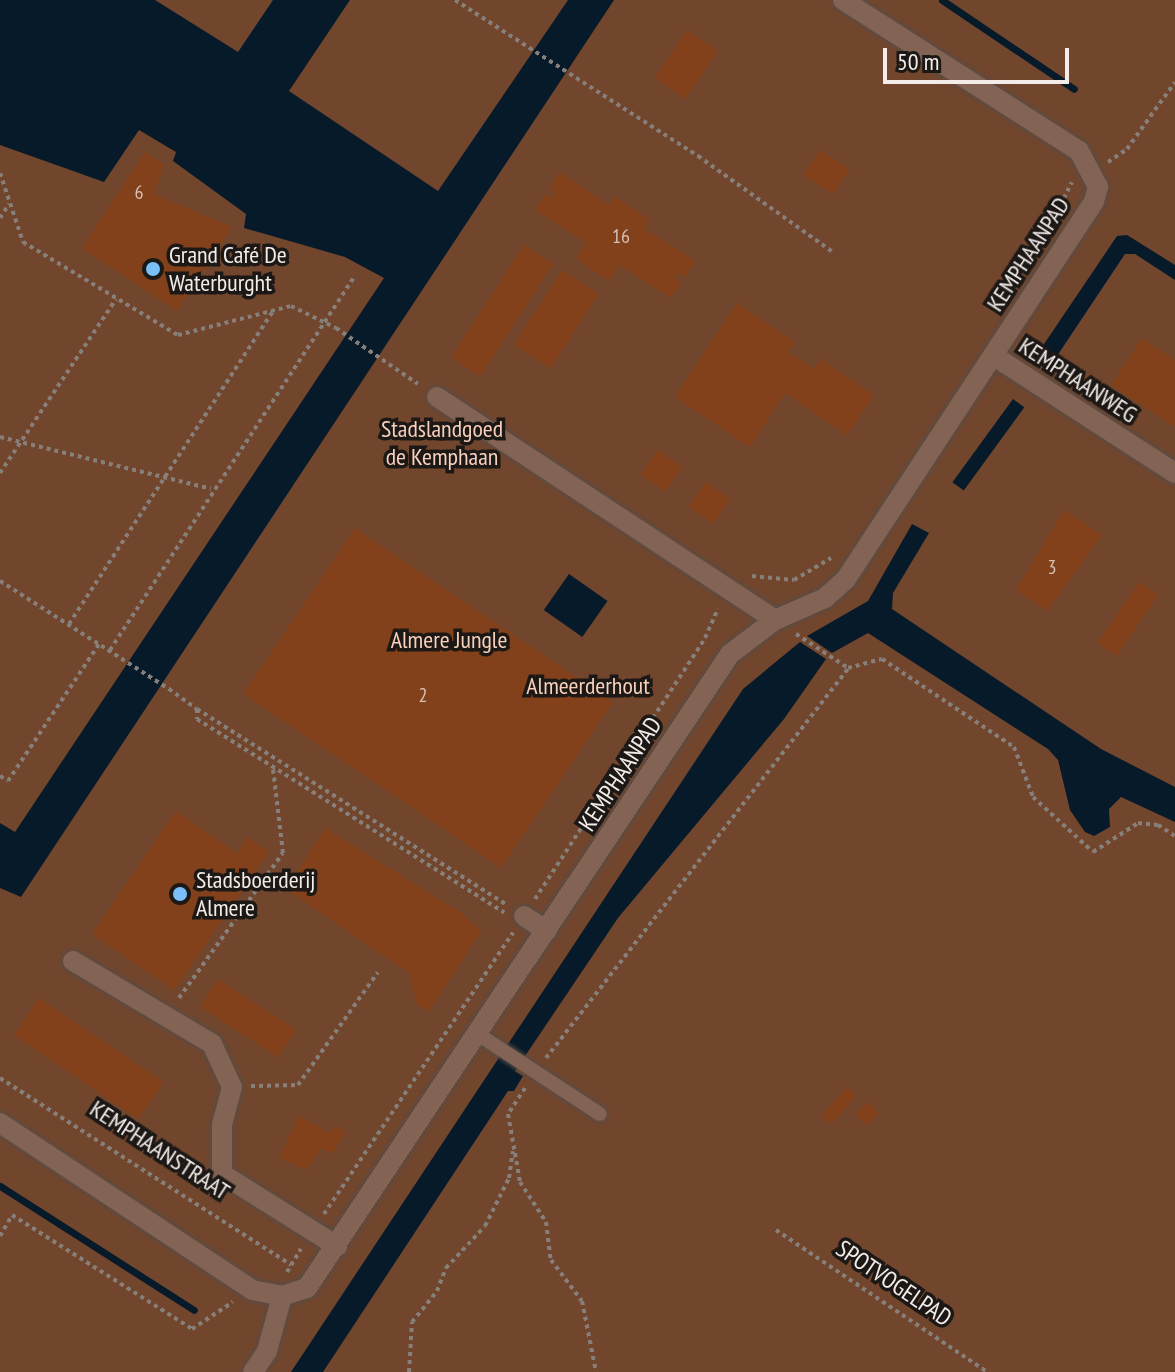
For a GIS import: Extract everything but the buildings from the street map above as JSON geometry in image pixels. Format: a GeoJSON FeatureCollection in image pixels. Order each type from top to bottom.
{"type":"FeatureCollection","features":[{"type":"Feature","properties":{"kind":"street"},"geometry":{"type":"LineString","coordinates":[[843,0],[1079,151],[1091,170]]}},
{"type":"Feature","properties":{"kind":"street","name":"KEMPHAANPAD"},"geometry":{"type":"LineString","coordinates":[[282,1296],[307,1288],[337,1246],[730,654],[775,620],[825,598],[846,579],[1094,201],[1098,187],[1091,170]]}},
{"type":"Feature","properties":{"kind":"street","name":"KEMPHAANWEG"},"geometry":{"type":"LineString","coordinates":[[994,356],[1175,473]]}},
{"type":"Feature","properties":{"kind":"street"},"geometry":{"type":"LineString","coordinates":[[437,397],[731,587],[775,620]]}},
{"type":"Feature","properties":{"kind":"street"},"geometry":{"type":"LineString","coordinates":[[522,919],[547,931]]}},
{"type":"Feature","properties":{"kind":"street"},"geometry":{"type":"LineString","coordinates":[[73,961],[212,1044],[232,1087],[222,1125],[222,1174],[337,1246]]}},
{"type":"Feature","properties":{"kind":"street"},"geometry":{"type":"LineString","coordinates":[[0,1123],[252,1290],[282,1296],[267,1351],[253,1372]]}},
{"type":"Feature","properties":{"kind":"lane"},"geometry":{"type":"LineString","coordinates":[[476,1033],[600,1114]]}},
{"type":"Feature","properties":{"kind":"path"},"geometry":{"type":"LineString","coordinates":[[455,0],[698,156],[731,184],[834,253]]}},
{"type":"Feature","properties":{"kind":"path"},"geometry":{"type":"LineString","coordinates":[[1091,170],[1127,149],[1175,82]]}},
{"type":"Feature","properties":{"kind":"path","name":"KEMPHAANPAD"},"geometry":{"type":"LineString","coordinates":[[1049,231],[1069,184],[1091,170]]}},
{"type":"Feature","properties":{"kind":"path"},"geometry":{"type":"LineString","coordinates":[[0,173],[23,242],[178,335],[291,306],[336,328],[437,397]]}},
{"type":"Feature","properties":{"kind":"path"},"geometry":{"type":"LineString","coordinates":[[0,218],[9,204]]}},
{"type":"Feature","properties":{"kind":"path"},"geometry":{"type":"LineString","coordinates":[[110,650],[212,489],[353,278]]}},
{"type":"Feature","properties":{"kind":"path"},"geometry":{"type":"LineString","coordinates":[[0,473],[116,299]]}},
{"type":"Feature","properties":{"kind":"path"},"geometry":{"type":"LineString","coordinates":[[69,624],[274,310]]}},
{"type":"Feature","properties":{"kind":"path"},"geometry":{"type":"LineString","coordinates":[[0,437],[212,489]]}},
{"type":"Feature","properties":{"kind":"path"},"geometry":{"type":"LineString","coordinates":[[731,587],[743,573],[771,581],[809,576],[840,547]]}},
{"type":"Feature","properties":{"kind":"path"},"geometry":{"type":"LineString","coordinates":[[0,581],[522,919]]}},
{"type":"Feature","properties":{"kind":"path","name":"KEMPHAANPAD"},"geometry":{"type":"LineString","coordinates":[[282,1296],[291,1265],[705,638],[731,587]]}},
{"type":"Feature","properties":{"kind":"path"},"geometry":{"type":"LineString","coordinates":[[802,638],[848,668]]}},
{"type":"Feature","properties":{"kind":"path"},"geometry":{"type":"LineString","coordinates":[[0,776],[8,781],[99,643]]}},
{"type":"Feature","properties":{"kind":"path"},"geometry":{"type":"LineString","coordinates":[[596,1372],[582,1301],[551,1260],[546,1222],[520,1182],[508,1114],[535,1073],[848,668],[882,659],[1014,747],[1033,797],[1093,852],[1138,823],[1158,825],[1175,836]]}},
{"type":"Feature","properties":{"kind":"path"},"geometry":{"type":"LineString","coordinates":[[197,709],[197,719],[522,919]]}},
{"type":"Feature","properties":{"kind":"path"},"geometry":{"type":"LineString","coordinates":[[166,1016],[283,853],[272,767]]}},
{"type":"Feature","properties":{"kind":"path"},"geometry":{"type":"LineString","coordinates":[[232,1087],[298,1085],[378,972]]}},
{"type":"Feature","properties":{"kind":"path","name":"KEMPHAANSTRAAT"},"geometry":{"type":"LineString","coordinates":[[0,1078],[291,1265]]}},
{"type":"Feature","properties":{"kind":"path"},"geometry":{"type":"LineString","coordinates":[[409,1372],[412,1322],[437,1291],[446,1268],[485,1226],[509,1178],[513,1146]]}},
{"type":"Feature","properties":{"kind":"path"},"geometry":{"type":"LineString","coordinates":[[0,1236],[12,1215],[192,1329],[252,1290]]}},
{"type":"Feature","properties":{"kind":"path","name":"SPOTVOGELPAD"},"geometry":{"type":"LineString","coordinates":[[776,1230],[987,1372]]}},
{"type":"Feature","properties":{"kind":"green space","name":"Almeerderhout"},"geometry":{"type":"Polygon","coordinates":[[[0,0],[1175,0],[1175,1372],[0,1372],[0,0]]]}},
{"type":"Feature","properties":{"kind":"water"},"geometry":{"type":"Polygon","coordinates":[[[0,0],[155,0],[238,52],[273,0],[350,0],[289,91],[438,191],[568,0],[614,0],[21,897],[0,888],[0,823],[15,832],[384,278],[345,257],[244,228],[246,214],[173,161],[176,152],[139,130],[104,182],[0,145],[0,0]]]}},
{"type":"Feature","properties":{"kind":"water"},"geometry":{"type":"Polygon","coordinates":[[[1127,235],[1175,265],[1175,280],[1135,254],[1125,254],[1055,359],[1040,350],[1117,236],[1127,235]]]}},
{"type":"Feature","properties":{"kind":"water"},"geometry":{"type":"Polygon","coordinates":[[[1013,399],[1024,407],[964,491],[952,482],[1013,399]]]}},
{"type":"Feature","properties":{"kind":"water"},"geometry":{"type":"Polygon","coordinates":[[[912,524],[929,533],[893,593],[892,609],[1101,749],[1175,787],[1175,822],[1121,797],[1109,809],[1110,827],[1094,836],[1085,832],[1070,810],[1058,760],[1048,749],[868,633],[832,653],[807,636],[868,601],[912,524]]]}},
{"type":"Feature","properties":{"kind":"water"},"geometry":{"type":"Polygon","coordinates":[[[569,574],[608,601],[582,637],[544,610],[569,574]]]}},
{"type":"Feature","properties":{"kind":"water"},"geometry":{"type":"Polygon","coordinates":[[[800,642],[826,659],[784,719],[618,918],[515,1071],[523,1076],[514,1091],[508,1091],[323,1372],[291,1372],[743,689],[800,642]]]}},
{"type":"Feature","properties":{"kind":"waterway"},"geometry":{"type":"LineString","coordinates":[[942,0],[1074,89]]}},
{"type":"Feature","properties":{"kind":"waterway"},"geometry":{"type":"LineString","coordinates":[[0,1186],[194,1310]]}},
{"type":"Feature","properties":{"kind":"place","name":"Grand Café De Waterburght"},"geometry":{"type":"Point","coordinates":[153,269]}},
{"type":"Feature","properties":{"kind":"place","name":"Stadsboerderij Almere"},"geometry":{"type":"Point","coordinates":[180,894]}},
{"type":"Feature","properties":{"kind":"park label","name":"Stadslandgoed de Kemphaan"},"geometry":{"type":"Point","coordinates":[442,443]}},
{"type":"Feature","properties":{"kind":"park label","name":"Almere Jungle"},"geometry":{"type":"Point","coordinates":[449,640]}}]}
